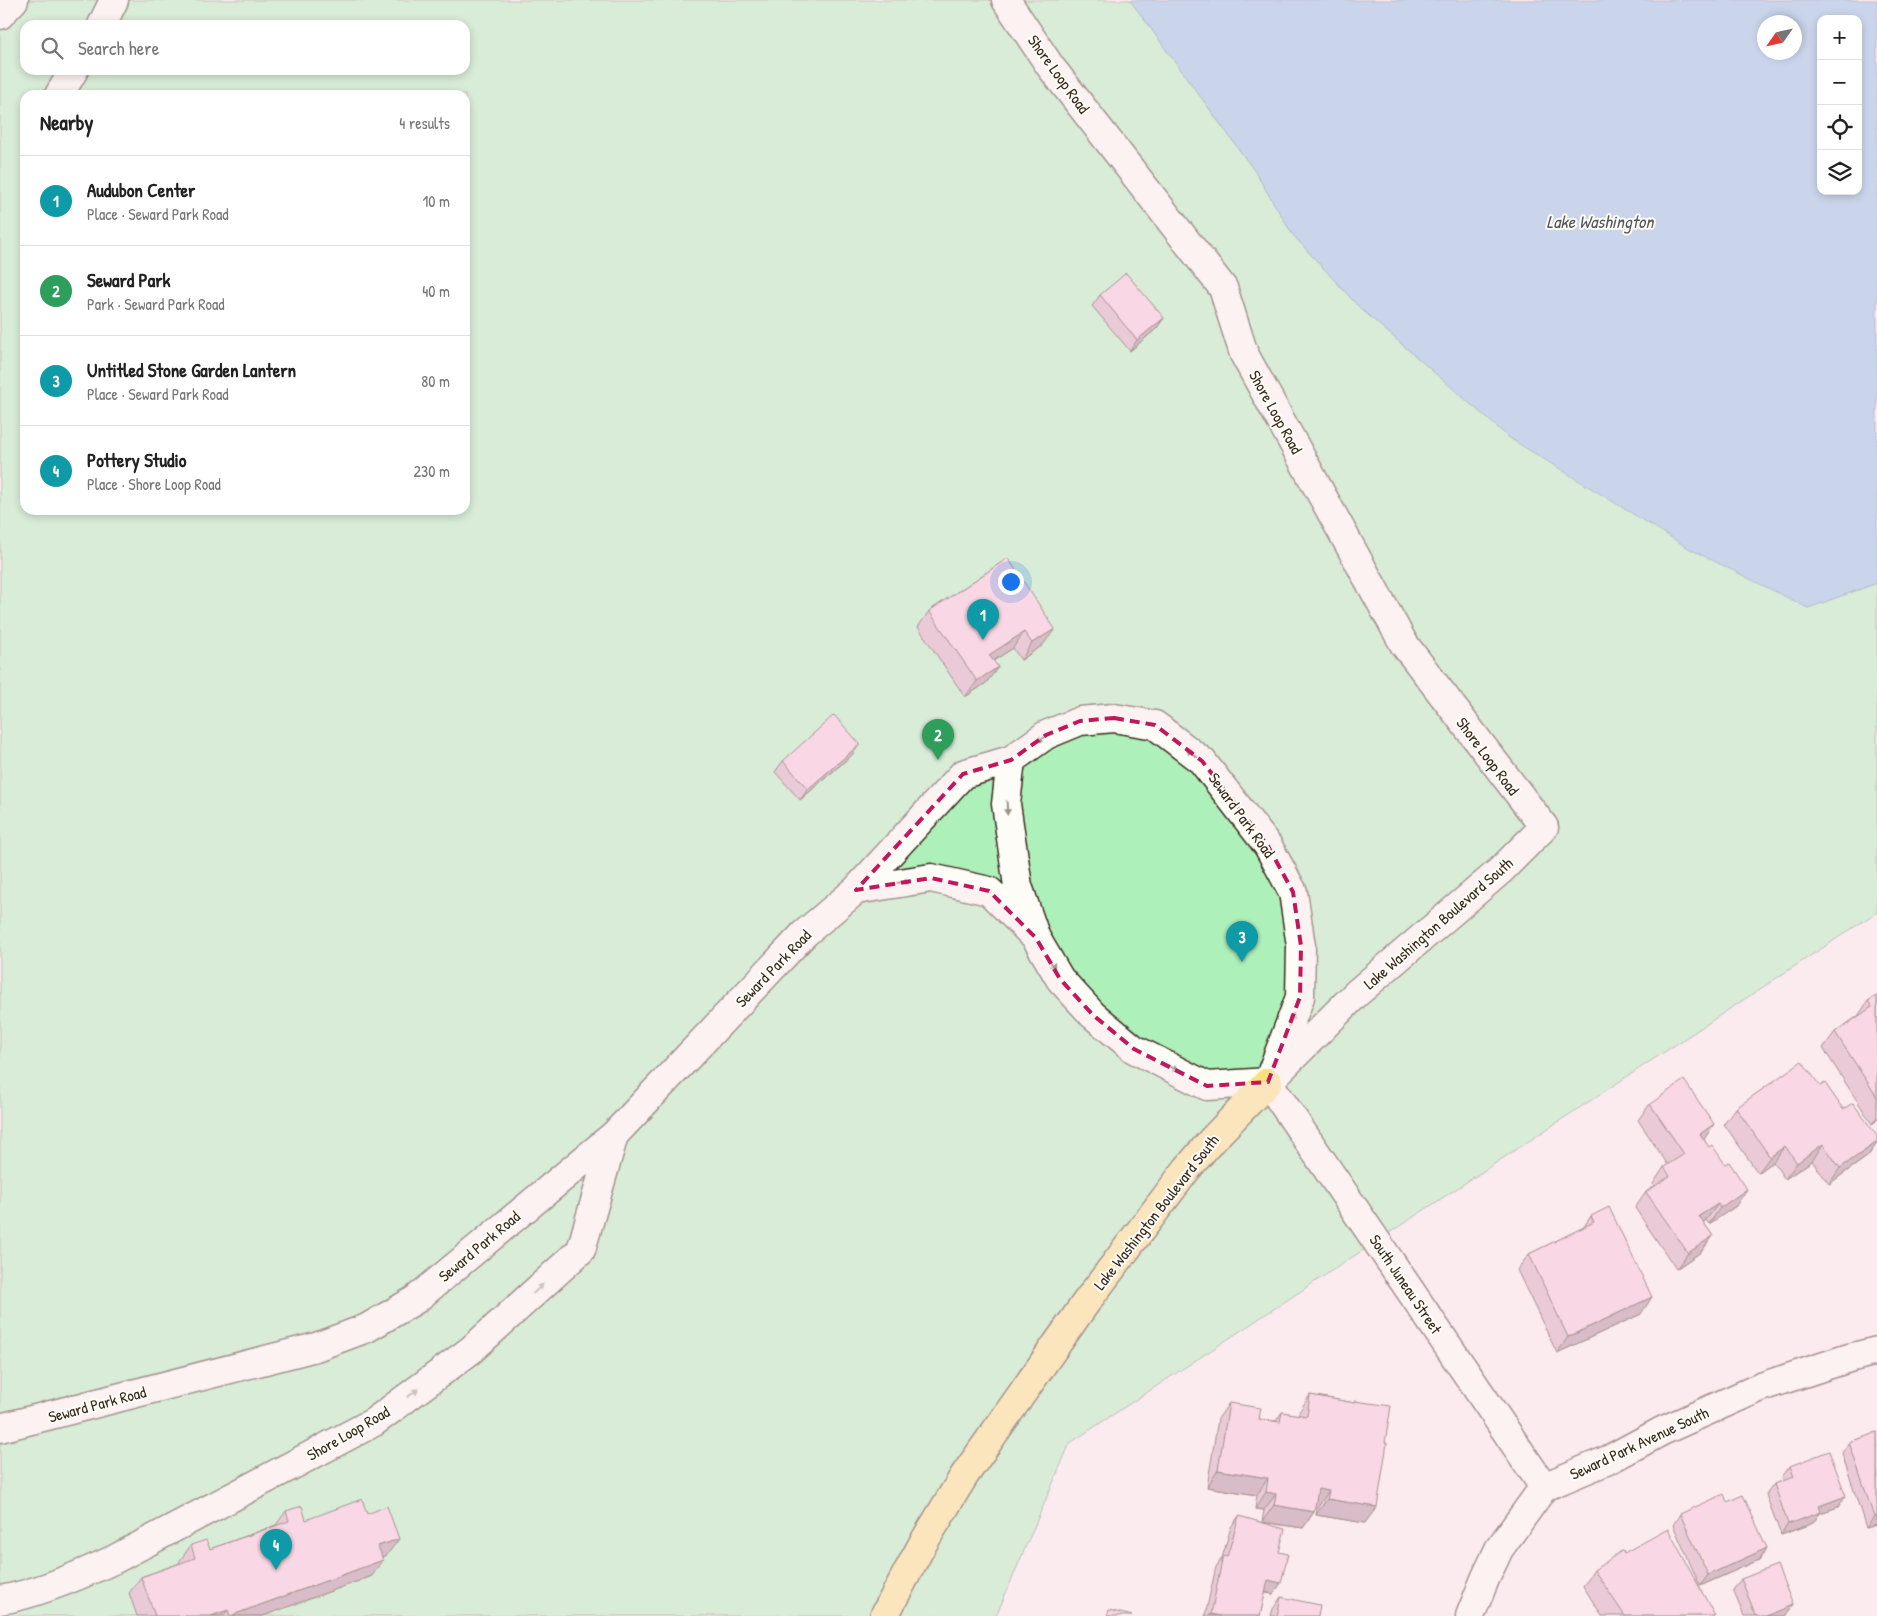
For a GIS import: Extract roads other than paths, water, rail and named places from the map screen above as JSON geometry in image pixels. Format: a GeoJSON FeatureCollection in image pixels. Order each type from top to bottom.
{"type":"FeatureCollection","features":[{"type":"Feature","properties":{"kind":"main road","name":"Lake Washington Boulevard South"},"geometry":{"type":"LineString","coordinates":[[884,1616],[922,1545],[964,1476],[1087,1301],[1187,1168],[1268,1082]]}},
{"type":"Feature","properties":{"kind":"street"},"geometry":{"type":"LineString","coordinates":[[0,15],[14,0]]}},
{"type":"Feature","properties":{"kind":"street"},"geometry":{"type":"LineString","coordinates":[[104,20],[114,0]]}},
{"type":"Feature","properties":{"kind":"street","name":"Shore Loop Road"},"geometry":{"type":"LineString","coordinates":[[1006,0],[1050,66],[1223,288],[1244,354],[1404,644],[1544,828]]}},
{"type":"Feature","properties":{"kind":"street"},"geometry":{"type":"LineString","coordinates":[[62,90],[71,75]]}},
{"type":"Feature","properties":{"kind":"street","name":"Seward Park Road"},"geometry":{"type":"LineString","coordinates":[[0,1428],[316,1347],[367,1328],[415,1300],[614,1135],[804,934],[856,890],[963,774],[1011,760],[1046,735],[1080,722],[1114,718],[1154,725],[1202,761],[1268,846],[1292,892],[1301,946],[1300,997],[1268,1082]]}},
{"type":"Feature","properties":{"kind":"street"},"geometry":{"type":"LineString","coordinates":[[1011,760],[1006,804],[1011,850],[1018,886],[1036,938],[1060,979],[1093,1015],[1134,1049],[1207,1086],[1268,1082]]}},
{"type":"Feature","properties":{"kind":"street","name":"Lake Washington Boulevard South"},"geometry":{"type":"LineString","coordinates":[[1268,1082],[1357,993],[1500,871],[1544,828]]}},
{"type":"Feature","properties":{"kind":"street"},"geometry":{"type":"LineString","coordinates":[[856,890],[931,878],[989,891],[1036,938]]}},
{"type":"Feature","properties":{"kind":"street","name":"South Juneau Street"},"geometry":{"type":"LineString","coordinates":[[1268,1082],[1544,1487]]}},
{"type":"Feature","properties":{"kind":"street","name":"Shore Loop Road"},"geometry":{"type":"LineString","coordinates":[[0,1600],[16,1598],[115,1559],[374,1422],[471,1350],[580,1250],[614,1135]]}},
{"type":"Feature","properties":{"kind":"street","name":"Seward Park Avenue South"},"geometry":{"type":"LineString","coordinates":[[1544,1487],[1608,1460],[1662,1431],[1760,1387],[1877,1351]]}},
{"type":"Feature","properties":{"kind":"street"},"geometry":{"type":"LineString","coordinates":[[1470,1616],[1499,1549],[1544,1487]]}},
{"type":"Feature","properties":{"kind":"water","name":"Lake Washington"},"geometry":{"type":"Polygon","coordinates":[[[1130,0],[1877,0],[1877,583],[1808,608],[1690,549],[1511,439],[1360,308],[1293,235],[1254,170],[1130,0]]]}},
{"type":"Feature","properties":{"kind":"place","name":"Audubon Center"},"geometry":{"type":"Point","coordinates":[983,640]}},
{"type":"Feature","properties":{"kind":"place","name":"Seward Park"},"geometry":{"type":"Point","coordinates":[938,760]}},
{"type":"Feature","properties":{"kind":"place","name":"Untitled Stone Garden Lantern"},"geometry":{"type":"Point","coordinates":[1242,962]}},
{"type":"Feature","properties":{"kind":"place","name":"Pottery Studio"},"geometry":{"type":"Point","coordinates":[276,1570]}}]}
